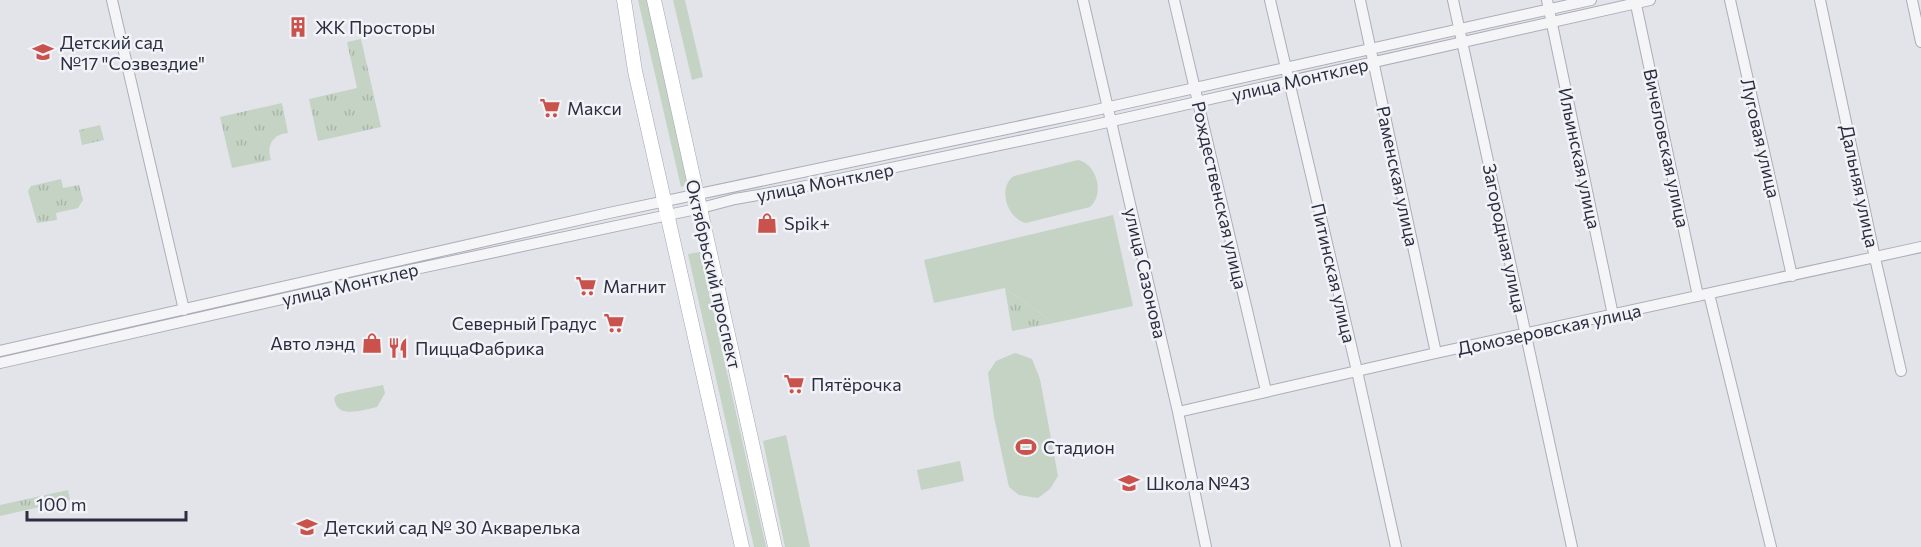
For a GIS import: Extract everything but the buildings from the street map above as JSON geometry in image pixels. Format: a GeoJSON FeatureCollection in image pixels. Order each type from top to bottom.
{"type":"FeatureCollection","features":[{"type":"Feature","properties":{"kind":"main road","name":"Октябрьский проспект"},"geometry":{"type":"LineString","coordinates":[[624,0],[635,71],[742,547]]}},
{"type":"Feature","properties":{"kind":"main road","name":"Октябрьский проспект"},"geometry":{"type":"LineString","coordinates":[[654,0],[775,547]]}},
{"type":"Feature","properties":{"kind":"street"},"geometry":{"type":"LineString","coordinates":[[112,0],[184,310]]}},
{"type":"Feature","properties":{"kind":"street","name":"улица Сазонова"},"geometry":{"type":"LineString","coordinates":[[1083,0],[1178,411],[1206,547]]}},
{"type":"Feature","properties":{"kind":"street","name":"Рождественская улица"},"geometry":{"type":"LineString","coordinates":[[1174,0],[1266,391]]}},
{"type":"Feature","properties":{"kind":"street","name":"Питинская улица"},"geometry":{"type":"LineString","coordinates":[[1270,0],[1396,547]]}},
{"type":"Feature","properties":{"kind":"street","name":"Раменская улица"},"geometry":{"type":"LineString","coordinates":[[1359,0],[1436,353]]}},
{"type":"Feature","properties":{"kind":"street","name":"Загородная улица"},"geometry":{"type":"LineString","coordinates":[[1453,0],[1572,547]]}},
{"type":"Feature","properties":{"kind":"street","name":"улица Монтклер"},"geometry":{"type":"LineString","coordinates":[[0,351],[699,201],[1460,29],[1548,5],[1591,0]]}},
{"type":"Feature","properties":{"kind":"street","name":"улица Монтклер"},"geometry":{"type":"LineString","coordinates":[[699,201],[735,199],[809,186],[1198,102],[1650,0]]}},
{"type":"Feature","properties":{"kind":"street","name":"Луговая улица"},"geometry":{"type":"LineString","coordinates":[[1730,0],[1792,276]]}},
{"type":"Feature","properties":{"kind":"street","name":"Дальняя улица"},"geometry":{"type":"LineString","coordinates":[[1820,0],[1901,371]]}},
{"type":"Feature","properties":{"kind":"street"},"geometry":{"type":"LineString","coordinates":[[1912,0],[1921,42]]}},
{"type":"Feature","properties":{"kind":"street","name":"Вичеловская улица"},"geometry":{"type":"LineString","coordinates":[[1636,2],[1703,295],[1771,547]]}},
{"type":"Feature","properties":{"kind":"street","name":"Ильинская улица"},"geometry":{"type":"LineString","coordinates":[[1548,5],[1613,315]]}},
{"type":"Feature","properties":{"kind":"street","name":"улица Монтклер"},"geometry":{"type":"LineString","coordinates":[[0,363],[666,208]]}},
{"type":"Feature","properties":{"kind":"street","name":"Домозеровская улица"},"geometry":{"type":"LineString","coordinates":[[1178,411],[1921,248]]}},
{"type":"Feature","properties":{"kind":"green space"},"geometry":{"type":"Polygon","coordinates":[[[638,0],[648,0],[690,184],[681,187],[638,0]]]}},
{"type":"Feature","properties":{"kind":"green space"},"geometry":{"type":"Polygon","coordinates":[[[673,0],[685,0],[703,77],[692,80],[673,0]]]}},
{"type":"Feature","properties":{"kind":"green space"},"geometry":{"type":"Polygon","coordinates":[[[361,39],[381,127],[318,141],[309,99],[357,88],[347,42],[361,39]]]}},
{"type":"Feature","properties":{"kind":"green space"},"geometry":{"type":"Polygon","coordinates":[[[282,103],[288,133],[272,141],[269,150],[271,160],[232,168],[220,117],[282,103]]]}},
{"type":"Feature","properties":{"kind":"green space"},"geometry":{"type":"Polygon","coordinates":[[[100,125],[104,140],[82,145],[79,130],[100,125]]]}},
{"type":"Feature","properties":{"kind":"green space"},"geometry":{"type":"Polygon","coordinates":[[[1078,160],[1090,167],[1097,180],[1097,195],[1090,207],[1026,223],[1014,216],[1006,202],[1005,195],[1006,187],[1014,176],[1078,160]]]}},
{"type":"Feature","properties":{"kind":"green space"},"geometry":{"type":"Polygon","coordinates":[[[61,179],[63,188],[79,185],[83,200],[78,208],[56,213],[57,220],[37,223],[28,191],[31,186],[61,179]]]}},
{"type":"Feature","properties":{"kind":"green space"},"geometry":{"type":"Polygon","coordinates":[[[1113,215],[1133,306],[1054,323],[1005,288],[934,303],[924,260],[1113,215]]]}},
{"type":"Feature","properties":{"kind":"green space"},"geometry":{"type":"Polygon","coordinates":[[[700,252],[766,547],[754,547],[688,254],[700,252]]]}},
{"type":"Feature","properties":{"kind":"green space"},"geometry":{"type":"Polygon","coordinates":[[[1005,288],[1054,323],[1012,331],[1005,288]]]}},
{"type":"Feature","properties":{"kind":"green space","name":"Стадион"},"geometry":{"type":"Polygon","coordinates":[[[1015,353],[1032,359],[1040,379],[1058,476],[1050,489],[1038,498],[1019,495],[1009,487],[994,417],[988,373],[996,361],[1015,353]]]}},
{"type":"Feature","properties":{"kind":"green space"},"geometry":{"type":"Polygon","coordinates":[[[383,385],[385,393],[377,407],[347,412],[338,407],[334,400],[338,394],[383,385]]]}},
{"type":"Feature","properties":{"kind":"green space"},"geometry":{"type":"Polygon","coordinates":[[[786,435],[810,547],[785,547],[763,441],[786,435]]]}},
{"type":"Feature","properties":{"kind":"green space"},"geometry":{"type":"Polygon","coordinates":[[[960,461],[964,481],[921,490],[917,470],[960,461]]]}},
{"type":"Feature","properties":{"kind":"green space"},"geometry":{"type":"Polygon","coordinates":[[[68,490],[70,500],[0,516],[0,505],[68,490]]]}},
{"type":"Feature","properties":{"kind":"place","name":"ЖК Просторы"},"geometry":{"type":"Point","coordinates":[298,27]}},
{"type":"Feature","properties":{"kind":"place","name":"Детский сад №17 \"Созвездие\""},"geometry":{"type":"Point","coordinates":[43,52]}},
{"type":"Feature","properties":{"kind":"place","name":"Макси"},"geometry":{"type":"Point","coordinates":[550,108]}},
{"type":"Feature","properties":{"kind":"place","name":"Spik+"},"geometry":{"type":"Point","coordinates":[767,223]}},
{"type":"Feature","properties":{"kind":"place","name":"Магнит"},"geometry":{"type":"Point","coordinates":[586,286]}},
{"type":"Feature","properties":{"kind":"place","name":"Северный Градус"},"geometry":{"type":"Point","coordinates":[614,323]}},
{"type":"Feature","properties":{"kind":"place","name":"Авто лэнд"},"geometry":{"type":"Point","coordinates":[372,343]}},
{"type":"Feature","properties":{"kind":"place","name":"ПиццаФабрика"},"geometry":{"type":"Point","coordinates":[398,348]}},
{"type":"Feature","properties":{"kind":"place","name":"Пятёрочка"},"geometry":{"type":"Point","coordinates":[794,384]}},
{"type":"Feature","properties":{"kind":"place","name":"Стадион"},"geometry":{"type":"Point","coordinates":[1026,447]}},
{"type":"Feature","properties":{"kind":"place","name":"Школа №43"},"geometry":{"type":"Point","coordinates":[1129,483]}},
{"type":"Feature","properties":{"kind":"place","name":"Детский сад № 30 Акварелька"},"geometry":{"type":"Point","coordinates":[307,527]}}]}
